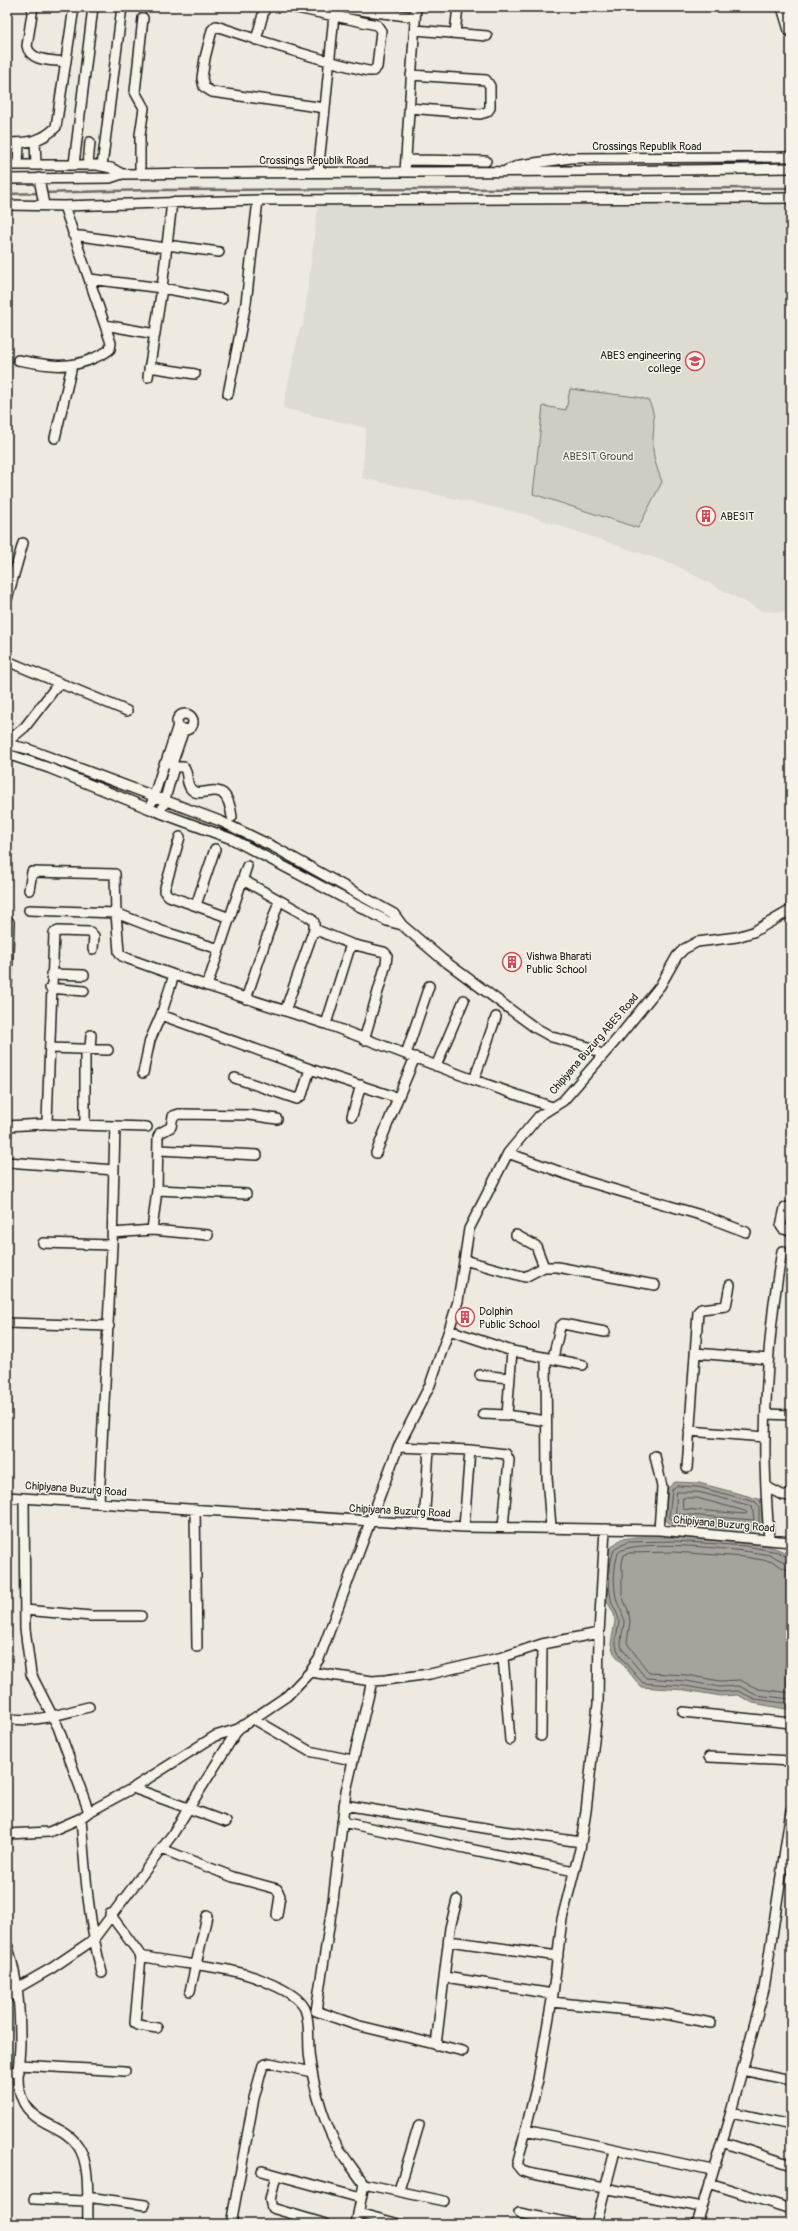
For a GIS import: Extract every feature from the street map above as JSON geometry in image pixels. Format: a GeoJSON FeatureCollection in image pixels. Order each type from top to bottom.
{"type":"FeatureCollection","features":[{"type":"Feature","properties":{"kind":"highway"},"geometry":{"type":"LineString","coordinates":[[784,7],[791,30]]}},
{"type":"Feature","properties":{"kind":"street"},"geometry":{"type":"LineString","coordinates":[[33,7],[28,51],[36,58],[66,62]]}},
{"type":"Feature","properties":{"kind":"street"},"geometry":{"type":"LineString","coordinates":[[7,142],[19,143],[35,140],[48,135],[56,127],[74,7]]}},
{"type":"Feature","properties":{"kind":"street"},"geometry":{"type":"LineString","coordinates":[[74,164],[93,7]]}},
{"type":"Feature","properties":{"kind":"street"},"geometry":{"type":"LineString","coordinates":[[102,166],[122,7]]}},
{"type":"Feature","properties":{"kind":"street"},"geometry":{"type":"LineString","coordinates":[[256,40],[265,7]]}},
{"type":"Feature","properties":{"kind":"street"},"geometry":{"type":"LineString","coordinates":[[292,7],[415,17]]}},
{"type":"Feature","properties":{"kind":"street"},"geometry":{"type":"LineString","coordinates":[[405,172],[416,7]]}},
{"type":"Feature","properties":{"kind":"street"},"geometry":{"type":"LineString","coordinates":[[455,33],[458,7]]}},
{"type":"Feature","properties":{"kind":"street"},"geometry":{"type":"LineString","coordinates":[[325,108],[208,90],[204,87],[202,78],[205,58],[213,26],[328,62],[373,71],[379,63],[382,31],[377,25],[334,11]]}},
{"type":"Feature","properties":{"kind":"street"},"geometry":{"type":"LineString","coordinates":[[318,172],[334,11]]}},
{"type":"Feature","properties":{"kind":"street"},"geometry":{"type":"LineString","coordinates":[[140,174],[140,135],[144,108],[135,92],[143,18]]}},
{"type":"Feature","properties":{"kind":"street"},"geometry":{"type":"LineString","coordinates":[[415,30],[487,36]]}},
{"type":"Feature","properties":{"kind":"street"},"geometry":{"type":"LineString","coordinates":[[409,108],[480,114],[487,112],[490,108],[490,86],[486,80],[411,75]]}},
{"type":"Feature","properties":{"kind":"street"},"geometry":{"type":"LineString","coordinates":[[35,140],[36,165]]}},
{"type":"Feature","properties":{"kind":"street"},"geometry":{"type":"LineString","coordinates":[[88,165],[90,142]]}},
{"type":"Feature","properties":{"kind":"street"},"geometry":{"type":"LineString","coordinates":[[18,165],[19,143]]}},
{"type":"Feature","properties":{"kind":"street","name":"Crossings Republik Road"},"geometry":{"type":"LineString","coordinates":[[505,170],[520,165],[571,158],[791,157]]}},
{"type":"Feature","properties":{"kind":"street"},"geometry":{"type":"LineString","coordinates":[[406,160],[486,161]]}},
{"type":"Feature","properties":{"kind":"street","name":"Crossings Republik Road"},"geometry":{"type":"LineString","coordinates":[[7,165],[74,164],[102,166],[115,169],[122,174]]}},
{"type":"Feature","properties":{"kind":"street","name":"Crossings Republik Road"},"geometry":{"type":"LineString","coordinates":[[7,179],[110,178],[122,174],[505,170],[518,172],[576,169],[683,170],[791,168]]}},
{"type":"Feature","properties":{"kind":"street"},"geometry":{"type":"LineString","coordinates":[[39,178],[43,202]]}},
{"type":"Feature","properties":{"kind":"street"},"geometry":{"type":"LineString","coordinates":[[7,205],[43,202],[64,206],[258,200],[791,198]]}},
{"type":"Feature","properties":{"kind":"street"},"geometry":{"type":"LineString","coordinates":[[228,394],[246,304],[258,200]]}},
{"type":"Feature","properties":{"kind":"street"},"geometry":{"type":"LineString","coordinates":[[148,377],[162,288],[172,202]]}},
{"type":"Feature","properties":{"kind":"street"},"geometry":{"type":"LineString","coordinates":[[18,360],[50,365],[72,366],[87,362],[110,349],[111,343],[64,206]]}},
{"type":"Feature","properties":{"kind":"street"},"geometry":{"type":"LineString","coordinates":[[73,235],[219,252]]}},
{"type":"Feature","properties":{"kind":"street"},"geometry":{"type":"LineString","coordinates":[[90,279],[162,288],[222,299]]}},
{"type":"Feature","properties":{"kind":"street"},"geometry":{"type":"LineString","coordinates":[[105,325],[155,334]]}},
{"type":"Feature","properties":{"kind":"street"},"geometry":{"type":"LineString","coordinates":[[55,438],[72,366]]}},
{"type":"Feature","properties":{"kind":"street"},"geometry":{"type":"LineString","coordinates":[[149,367],[195,374]]}},
{"type":"Feature","properties":{"kind":"street"},"geometry":{"type":"LineString","coordinates":[[7,599],[22,543]]}},
{"type":"Feature","properties":{"kind":"street"},"geometry":{"type":"LineString","coordinates":[[7,661],[127,711]]}},
{"type":"Feature","properties":{"kind":"street"},"geometry":{"type":"LineString","coordinates":[[7,743],[25,727],[59,683]]}},
{"type":"Feature","properties":{"kind":"street"},"geometry":{"type":"LineString","coordinates":[[161,813],[165,801],[171,764],[181,727]]}},
{"type":"Feature","properties":{"kind":"street"},"geometry":{"type":"LineString","coordinates":[[7,743],[28,749],[165,801],[220,820],[274,847],[394,914],[402,925],[442,959],[534,1027],[552,1037],[589,1047],[602,1054]]}},
{"type":"Feature","properties":{"kind":"street"},"geometry":{"type":"LineString","coordinates":[[25,760],[28,749]]}},
{"type":"Feature","properties":{"kind":"street"},"geometry":{"type":"LineString","coordinates":[[7,754],[232,839],[387,921],[402,925]]}},
{"type":"Feature","properties":{"kind":"street"},"geometry":{"type":"LineString","coordinates":[[150,809],[154,796],[171,764]]}},
{"type":"Feature","properties":{"kind":"street"},"geometry":{"type":"LineString","coordinates":[[171,764],[184,767],[188,772],[188,784],[195,792],[201,793],[215,789],[221,791],[228,802],[232,817]]}},
{"type":"Feature","properties":{"kind":"street"},"geometry":{"type":"LineString","coordinates":[[180,838],[164,891],[168,896],[230,918]]}},
{"type":"Feature","properties":{"kind":"street"},"geometry":{"type":"LineString","coordinates":[[196,905],[215,849]]}},
{"type":"Feature","properties":{"kind":"street"},"geometry":{"type":"LineString","coordinates":[[207,986],[247,866]]}},
{"type":"Feature","properties":{"kind":"street"},"geometry":{"type":"LineString","coordinates":[[29,890],[32,872],[115,874],[119,952],[122,956],[174,975],[326,1024],[364,1040],[552,1107]]}},
{"type":"Feature","properties":{"kind":"street"},"geometry":{"type":"LineString","coordinates":[[243,880],[311,918],[314,922],[314,929],[285,1011]]}},
{"type":"Feature","properties":{"kind":"street"},"geometry":{"type":"LineString","coordinates":[[246,999],[280,901]]}},
{"type":"Feature","properties":{"kind":"street"},"geometry":{"type":"LineString","coordinates":[[28,910],[116,913],[162,931],[219,949]]}},
{"type":"Feature","properties":{"kind":"street","name":"Chipiyana Buzurg ABES Road"},"geometry":{"type":"LineString","coordinates":[[238,1729],[287,1696],[310,1672],[324,1647],[356,1554],[398,1447],[430,1385],[458,1301],[469,1229],[508,1153],[536,1119],[563,1101],[602,1054],[631,1023],[660,986],[684,949],[697,942],[737,937],[753,932],[791,910]]}},
{"type":"Feature","properties":{"kind":"street"},"geometry":{"type":"LineString","coordinates":[[7,983],[8,922]]}},
{"type":"Feature","properties":{"kind":"street"},"geometry":{"type":"LineString","coordinates":[[314,929],[351,944],[384,952],[388,959],[364,1040]]}},
{"type":"Feature","properties":{"kind":"street"},"geometry":{"type":"LineString","coordinates":[[46,1124],[53,936],[56,932],[92,932],[94,936],[94,949]]}},
{"type":"Feature","properties":{"kind":"street"},"geometry":{"type":"LineString","coordinates":[[326,1024],[351,944]]}},
{"type":"Feature","properties":{"kind":"street"},"geometry":{"type":"LineString","coordinates":[[51,974],[84,975]]}},
{"type":"Feature","properties":{"kind":"street"},"geometry":{"type":"LineString","coordinates":[[142,1074],[150,1040],[161,1014],[174,975]]}},
{"type":"Feature","properties":{"kind":"street"},"geometry":{"type":"LineString","coordinates":[[406,1054],[428,986]]}},
{"type":"Feature","properties":{"kind":"street"},"geometry":{"type":"LineString","coordinates":[[50,988],[84,991]]}},
{"type":"Feature","properties":{"kind":"street"},"geometry":{"type":"LineString","coordinates":[[436,1066],[464,1000]]}},
{"type":"Feature","properties":{"kind":"street"},"geometry":{"type":"LineString","coordinates":[[161,1014],[310,1069],[398,1098]]}},
{"type":"Feature","properties":{"kind":"street"},"geometry":{"type":"LineString","coordinates":[[474,1080],[496,1017]]}},
{"type":"Feature","properties":{"kind":"street"},"geometry":{"type":"LineString","coordinates":[[85,1125],[88,1049],[91,1035]]}},
{"type":"Feature","properties":{"kind":"street"},"geometry":{"type":"LineString","coordinates":[[50,1048],[108,1050]]}},
{"type":"Feature","properties":{"kind":"street"},"geometry":{"type":"LineString","coordinates":[[376,1154],[415,1057]]}},
{"type":"Feature","properties":{"kind":"street"},"geometry":{"type":"LineString","coordinates":[[235,1078],[297,1099],[302,1095],[310,1069]]}},
{"type":"Feature","properties":{"kind":"street"},"geometry":{"type":"LineString","coordinates":[[352,1116],[361,1086]]}},
{"type":"Feature","properties":{"kind":"street"},"geometry":{"type":"LineString","coordinates":[[152,1230],[157,1190],[159,1135],[170,1128],[176,1114],[249,1115],[277,1119]]}},
{"type":"Feature","properties":{"kind":"street"},"geometry":{"type":"LineString","coordinates":[[7,1126],[46,1124],[147,1127]]}},
{"type":"Feature","properties":{"kind":"street"},"geometry":{"type":"LineString","coordinates":[[99,1502],[113,1234],[115,1126]]}},
{"type":"Feature","properties":{"kind":"street"},"geometry":{"type":"LineString","coordinates":[[158,1150],[257,1155]]}},
{"type":"Feature","properties":{"kind":"street"},"geometry":{"type":"LineString","coordinates":[[508,1153],[585,1181],[704,1216],[746,1232]]}},
{"type":"Feature","properties":{"kind":"street"},"geometry":{"type":"LineString","coordinates":[[7,1162],[114,1170]]}},
{"type":"Feature","properties":{"kind":"street"},"geometry":{"type":"LineString","coordinates":[[157,1190],[246,1194]]}},
{"type":"Feature","properties":{"kind":"street"},"geometry":{"type":"LineString","coordinates":[[791,1206],[785,1208],[781,1226],[783,1229],[791,1231]]}},
{"type":"Feature","properties":{"kind":"street"},"geometry":{"type":"LineString","coordinates":[[113,1234],[152,1230],[208,1235]]}},
{"type":"Feature","properties":{"kind":"street"},"geometry":{"type":"LineString","coordinates":[[516,1235],[536,1246],[544,1267]]}},
{"type":"Feature","properties":{"kind":"street"},"geometry":{"type":"LineString","coordinates":[[43,1243],[112,1245]]}},
{"type":"Feature","properties":{"kind":"street"},"geometry":{"type":"LineString","coordinates":[[768,1540],[765,1437],[768,1359],[774,1297],[782,1251]]}},
{"type":"Feature","properties":{"kind":"street"},"geometry":{"type":"LineString","coordinates":[[464,1260],[520,1277],[531,1275],[544,1267],[655,1285]]}},
{"type":"Feature","properties":{"kind":"street"},"geometry":{"type":"LineString","coordinates":[[687,1468],[698,1310],[725,1307],[728,1304],[730,1285]]}},
{"type":"Feature","properties":{"kind":"street"},"geometry":{"type":"LineString","coordinates":[[7,1323],[108,1326]]}},
{"type":"Feature","properties":{"kind":"street"},"geometry":{"type":"LineString","coordinates":[[552,1527],[547,1477],[546,1421],[550,1358],[562,1324],[605,1332]]}},
{"type":"Feature","properties":{"kind":"street"},"geometry":{"type":"LineString","coordinates":[[449,1330],[512,1351],[583,1365]]}},
{"type":"Feature","properties":{"kind":"street"},"geometry":{"type":"LineString","coordinates":[[507,1415],[512,1351]]}},
{"type":"Feature","properties":{"kind":"street"},"geometry":{"type":"LineString","coordinates":[[695,1353],[768,1359]]}},
{"type":"Feature","properties":{"kind":"street"},"geometry":{"type":"LineString","coordinates":[[480,1376],[509,1378]]}},
{"type":"Feature","properties":{"kind":"street"},"geometry":{"type":"LineString","coordinates":[[483,1414],[507,1415],[546,1421]]}},
{"type":"Feature","properties":{"kind":"street"},"geometry":{"type":"LineString","coordinates":[[766,1414],[791,1415]]}},
{"type":"Feature","properties":{"kind":"street"},"geometry":{"type":"LineString","coordinates":[[689,1431],[765,1437]]}},
{"type":"Feature","properties":{"kind":"street"},"geometry":{"type":"LineString","coordinates":[[398,1447],[503,1452],[508,1457],[502,1527]]}},
{"type":"Feature","properties":{"kind":"street"},"geometry":{"type":"LineString","coordinates":[[424,1524],[429,1449]]}},
{"type":"Feature","properties":{"kind":"street"},"geometry":{"type":"LineString","coordinates":[[464,1526],[470,1450]]}},
{"type":"Feature","properties":{"kind":"street"},"geometry":{"type":"LineString","coordinates":[[655,1456],[662,1487],[659,1530]]}},
{"type":"Feature","properties":{"kind":"street"},"geometry":{"type":"LineString","coordinates":[[767,1487],[782,1495],[791,1496]]}},
{"type":"Feature","properties":{"kind":"street","name":"Chipiyana Buzurg Road"},"geometry":{"type":"LineString","coordinates":[[7,1497],[424,1524],[659,1530],[791,1542]]}},
{"type":"Feature","properties":{"kind":"street"},"geometry":{"type":"LineString","coordinates":[[24,1498],[25,1610],[31,1674],[58,1727],[89,1812]]}},
{"type":"Feature","properties":{"kind":"street"},"geometry":{"type":"LineString","coordinates":[[195,1509],[197,1647]]}},
{"type":"Feature","properties":{"kind":"street"},"geometry":{"type":"LineString","coordinates":[[605,1529],[599,1633],[598,1704],[581,1842],[562,1919],[552,1998],[538,2080],[517,2162],[519,2169],[528,2173],[606,2187],[701,2207]]}},
{"type":"Feature","properties":{"kind":"street"},"geometry":{"type":"LineString","coordinates":[[25,1610],[92,1616],[141,1616]]}},
{"type":"Feature","properties":{"kind":"street"},"geometry":{"type":"LineString","coordinates":[[310,1672],[372,1681],[430,1674],[503,1657],[542,1644],[599,1633]]}},
{"type":"Feature","properties":{"kind":"street"},"geometry":{"type":"LineString","coordinates":[[541,1736],[542,1644]]}},
{"type":"Feature","properties":{"kind":"street"},"geometry":{"type":"LineString","coordinates":[[503,1657],[510,1740]]}},
{"type":"Feature","properties":{"kind":"street"},"geometry":{"type":"LineString","coordinates":[[316,2011],[333,1901],[344,1805],[352,1760],[372,1681]]}},
{"type":"Feature","properties":{"kind":"street"},"geometry":{"type":"LineString","coordinates":[[7,1718],[16,1720],[52,1717],[89,1707]]}},
{"type":"Feature","properties":{"kind":"street"},"geometry":{"type":"LineString","coordinates":[[683,1712],[791,1723]]}},
{"type":"Feature","properties":{"kind":"street"},"geometry":{"type":"LineString","coordinates":[[254,1719],[309,1751],[352,1760]]}},
{"type":"Feature","properties":{"kind":"street"},"geometry":{"type":"LineString","coordinates":[[7,1834],[49,1832],[81,1818],[133,1788],[214,1736],[238,1729]]}},
{"type":"Feature","properties":{"kind":"street"},"geometry":{"type":"LineString","coordinates":[[7,1998],[19,1987],[58,1964],[93,1940],[110,1914],[162,1849],[189,1809],[238,1729]]}},
{"type":"Feature","properties":{"kind":"street"},"geometry":{"type":"LineString","coordinates":[[709,1757],[791,1761]]}},
{"type":"Feature","properties":{"kind":"street"},"geometry":{"type":"LineString","coordinates":[[133,1788],[226,1822]]}},
{"type":"Feature","properties":{"kind":"street"},"geometry":{"type":"LineString","coordinates":[[344,1805],[581,1842]]}},
{"type":"Feature","properties":{"kind":"street"},"geometry":{"type":"LineString","coordinates":[[697,2224],[712,2170],[731,2112],[757,2015],[769,1960],[791,1811]]}},
{"type":"Feature","properties":{"kind":"street"},"geometry":{"type":"LineString","coordinates":[[81,1818],[85,1885],[93,1940],[102,1973]]}},
{"type":"Feature","properties":{"kind":"street"},"geometry":{"type":"LineString","coordinates":[[342,1822],[574,1871]]}},
{"type":"Feature","properties":{"kind":"street"},"geometry":{"type":"LineString","coordinates":[[162,1849],[233,1877],[277,1889],[280,1896],[277,1915]]}},
{"type":"Feature","properties":{"kind":"street"},"geometry":{"type":"LineString","coordinates":[[436,2044],[449,1941],[457,1900]]}},
{"type":"Feature","properties":{"kind":"street"},"geometry":{"type":"LineString","coordinates":[[110,1914],[141,1956],[172,1963],[228,1970],[270,1983],[288,1992],[304,2008],[362,2027],[463,2051]]}},
{"type":"Feature","properties":{"kind":"street"},"geometry":{"type":"LineString","coordinates":[[190,1991],[207,1916]]}},
{"type":"Feature","properties":{"kind":"street"},"geometry":{"type":"LineString","coordinates":[[449,1941],[558,1956]]}},
{"type":"Feature","properties":{"kind":"street"},"geometry":{"type":"LineString","coordinates":[[8,1947],[19,1987],[19,2088],[28,2110],[34,2116],[73,2139],[78,2146],[85,2164],[88,2224]]}},
{"type":"Feature","properties":{"kind":"street"},"geometry":{"type":"LineString","coordinates":[[141,1956],[135,2023],[138,2025],[157,2028]]}},
{"type":"Feature","properties":{"kind":"street"},"geometry":{"type":"LineString","coordinates":[[445,1977],[552,1998],[666,2014],[711,2023]]}},
{"type":"Feature","properties":{"kind":"street"},"geometry":{"type":"LineString","coordinates":[[304,2008],[312,2072],[332,2137],[364,2184],[399,2190],[444,2202]]}},
{"type":"Feature","properties":{"kind":"street"},"geometry":{"type":"LineString","coordinates":[[231,2224],[254,2098],[263,2064],[270,2063],[312,2072]]}},
{"type":"Feature","properties":{"kind":"street"},"geometry":{"type":"LineString","coordinates":[[7,2071],[19,2069],[125,2071]]}},
{"type":"Feature","properties":{"kind":"street"},"geometry":{"type":"LineString","coordinates":[[742,2070],[791,2080]]}},
{"type":"Feature","properties":{"kind":"street"},"geometry":{"type":"LineString","coordinates":[[731,2112],[791,2125]]}},
{"type":"Feature","properties":{"kind":"street"},"geometry":{"type":"LineString","coordinates":[[399,2190],[419,2125]]}},
{"type":"Feature","properties":{"kind":"street"},"geometry":{"type":"LineString","coordinates":[[525,2130],[615,2151],[712,2170]]}},
{"type":"Feature","properties":{"kind":"street"},"geometry":{"type":"LineString","coordinates":[[722,2142],[791,2165]]}},
{"type":"Feature","properties":{"kind":"street"},"geometry":{"type":"LineString","coordinates":[[596,2224],[615,2151]]}},
{"type":"Feature","properties":{"kind":"street"},"geometry":{"type":"LineString","coordinates":[[262,2171],[361,2198]]}},
{"type":"Feature","properties":{"kind":"street"},"geometry":{"type":"LineString","coordinates":[[276,2175],[270,2200],[272,2208],[326,2224]]}},
{"type":"Feature","properties":{"kind":"street"},"geometry":{"type":"LineString","coordinates":[[709,2183],[791,2209]]}},
{"type":"Feature","properties":{"kind":"street"},"geometry":{"type":"LineString","coordinates":[[356,2224],[364,2184]]}},
{"type":"Feature","properties":{"kind":"street"},"geometry":{"type":"LineString","coordinates":[[34,2199],[87,2199],[145,2205]]}},
{"type":"Feature","properties":{"kind":"street"},"geometry":{"type":"LineString","coordinates":[[358,2213],[400,2224]]}},
{"type":"Feature","properties":{"kind":"street"},"geometry":{"type":"LineString","coordinates":[[519,2213],[576,2224]]}},
{"type":"Feature","properties":{"kind":"shaded area"},"geometry":{"type":"Polygon","coordinates":[[[791,204],[791,613],[762,611],[673,564],[524,514],[362,478],[366,428],[283,408],[300,328],[303,327],[318,205],[791,204]]]}},
{"type":"Feature","properties":{"kind":"green space","name":"ABESIT Ground"},"geometry":{"type":"Polygon","coordinates":[[[570,389],[637,397],[648,400],[651,406],[654,418],[654,453],[656,466],[662,482],[638,528],[533,494],[543,406],[566,410],[570,389]]]}},
{"type":"Feature","properties":{"kind":"water"},"geometry":{"type":"Polygon","coordinates":[[[675,1482],[699,1483],[759,1499],[763,1506],[762,1529],[753,1531],[669,1523],[665,1519],[668,1488],[675,1482]]]}},
{"type":"Feature","properties":{"kind":"water"},"geometry":{"type":"Polygon","coordinates":[[[636,1537],[716,1538],[759,1544],[776,1548],[790,1555],[791,1708],[786,1709],[753,1703],[738,1695],[721,1696],[685,1690],[641,1687],[614,1653],[611,1644],[615,1621],[614,1614],[607,1601],[607,1561],[610,1548],[621,1539],[636,1537]]]}},
{"type":"Feature","properties":{"kind":"waterway"},"geometry":{"type":"LineString","coordinates":[[7,194],[148,190],[791,188]]}},
{"type":"Feature","properties":{"kind":"place","name":"ABES engineering college"},"geometry":{"type":"Point","coordinates":[695,361]}},
{"type":"Feature","properties":{"kind":"place","name":"ABESIT"},"geometry":{"type":"Point","coordinates":[706,516]}},
{"type":"Feature","properties":{"kind":"place","name":"Vishwa Bharati Public School"},"geometry":{"type":"Point","coordinates":[512,962]}},
{"type":"Feature","properties":{"kind":"place","name":"Dolphin Public School"},"geometry":{"type":"Point","coordinates":[465,1317]}}]}
